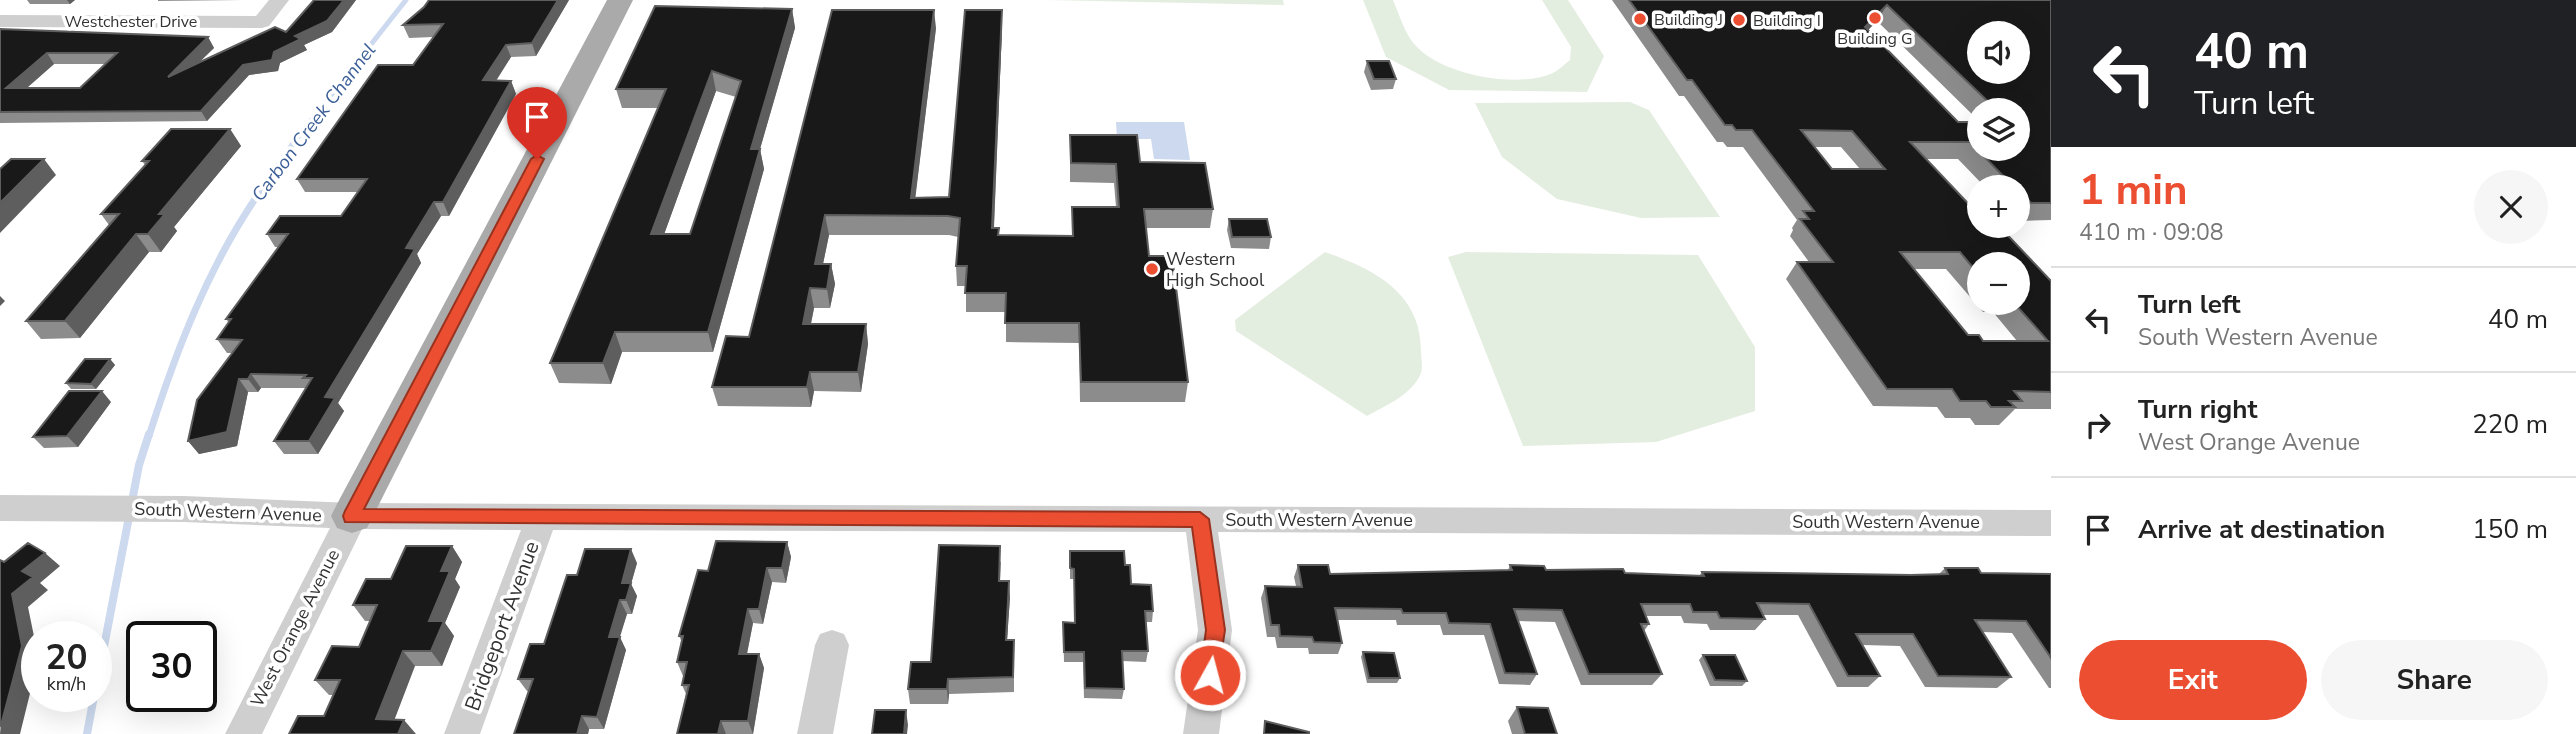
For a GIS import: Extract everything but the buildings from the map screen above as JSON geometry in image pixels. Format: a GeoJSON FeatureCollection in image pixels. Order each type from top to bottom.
{"type":"FeatureCollection","features":[{"type":"Feature","properties":{"kind":"main road","name":"West Orange Avenue"},"geometry":{"type":"LineString","coordinates":[[352,516],[620,0]]}},
{"type":"Feature","properties":{"kind":"street","name":"Westchester Drive"},"geometry":{"type":"LineString","coordinates":[[0,20],[262,22],[279,0]]}},
{"type":"Feature","properties":{"kind":"street","name":"South Western Avenue"},"geometry":{"type":"LineString","coordinates":[[0,508],[184,509],[352,516],[2051,523]]}},
{"type":"Feature","properties":{"kind":"street","name":"West Orange Avenue"},"geometry":{"type":"LineString","coordinates":[[243,734],[352,516]]}},
{"type":"Feature","properties":{"kind":"street","name":"Bridgeport Avenue"},"geometry":{"type":"LineString","coordinates":[[462,734],[542,517]]}},
{"type":"Feature","properties":{"kind":"street"},"geometry":{"type":"LineString","coordinates":[[1200,519],[1215,630],[1201,734]]}},
{"type":"Feature","properties":{"kind":"street"},"geometry":{"type":"LineString","coordinates":[[815,734],[832,645]]}},
{"type":"Feature","properties":{"kind":"green space"},"geometry":{"type":"Polygon","coordinates":[[[1047,0],[1283,0],[1284,5],[1047,0]]]}},
{"type":"Feature","properties":{"kind":"green space"},"geometry":{"type":"Polygon","coordinates":[[[1363,0],[1393,0],[1406,32],[1418,48],[1445,66],[1482,77],[1521,80],[1538,78],[1553,73],[1570,60],[1571,47],[1542,0],[1568,0],[1604,56],[1587,92],[1449,90],[1386,57],[1363,0]]]}},
{"type":"Feature","properties":{"kind":"green space"},"geometry":{"type":"Polygon","coordinates":[[[1630,102],[1649,110],[1720,217],[1641,218],[1557,199],[1502,157],[1475,103],[1630,102]]]}},
{"type":"Feature","properties":{"kind":"green space"},"geometry":{"type":"Polygon","coordinates":[[[1325,252],[1360,266],[1391,286],[1413,313],[1419,331],[1422,368],[1417,380],[1398,399],[1367,416],[1236,331],[1235,320],[1325,252]]]}},
{"type":"Feature","properties":{"kind":"green space"},"geometry":{"type":"Polygon","coordinates":[[[1466,252],[1698,255],[1755,347],[1755,411],[1656,442],[1523,446],[1448,257],[1466,252]]]}},
{"type":"Feature","properties":{"kind":"water"},"geometry":{"type":"Polygon","coordinates":[[[1116,122],[1184,122],[1190,160],[1154,159],[1151,139],[1117,139],[1116,122]]]}},
{"type":"Feature","properties":{"kind":"waterway","name":"Carbon Creek Channel"},"geometry":{"type":"LineString","coordinates":[[257,195],[294,142],[406,0]]}},
{"type":"Feature","properties":{"kind":"waterway","name":"Carbon Creek Channel"},"geometry":{"type":"LineString","coordinates":[[149,436],[195,310],[224,250],[259,193]]}},
{"type":"Feature","properties":{"kind":"waterway","name":"Carbon Creek Channel"},"geometry":{"type":"LineString","coordinates":[[109,621],[139,465],[149,434]]}},
{"type":"Feature","properties":{"kind":"waterway","name":"Carbon Creek Channel"},"geometry":{"type":"LineString","coordinates":[[87,734],[91,712]]}},
{"type":"Feature","properties":{"kind":"place","name":"Building G"},"geometry":{"type":"Point","coordinates":[1875,18]}},
{"type":"Feature","properties":{"kind":"place","name":"Building J"},"geometry":{"type":"Point","coordinates":[1640,19]}},
{"type":"Feature","properties":{"kind":"place","name":"Building I"},"geometry":{"type":"Point","coordinates":[1739,20]}},
{"type":"Feature","properties":{"kind":"place","name":"Western High School"},"geometry":{"type":"Point","coordinates":[1152,269]}},
{"type":"Feature","properties":{"kind":"route"},"geometry":{"type":"LineString","coordinates":[[537,159],[352,516],[1200,519],[1215,630],[1210,675]]}}]}
